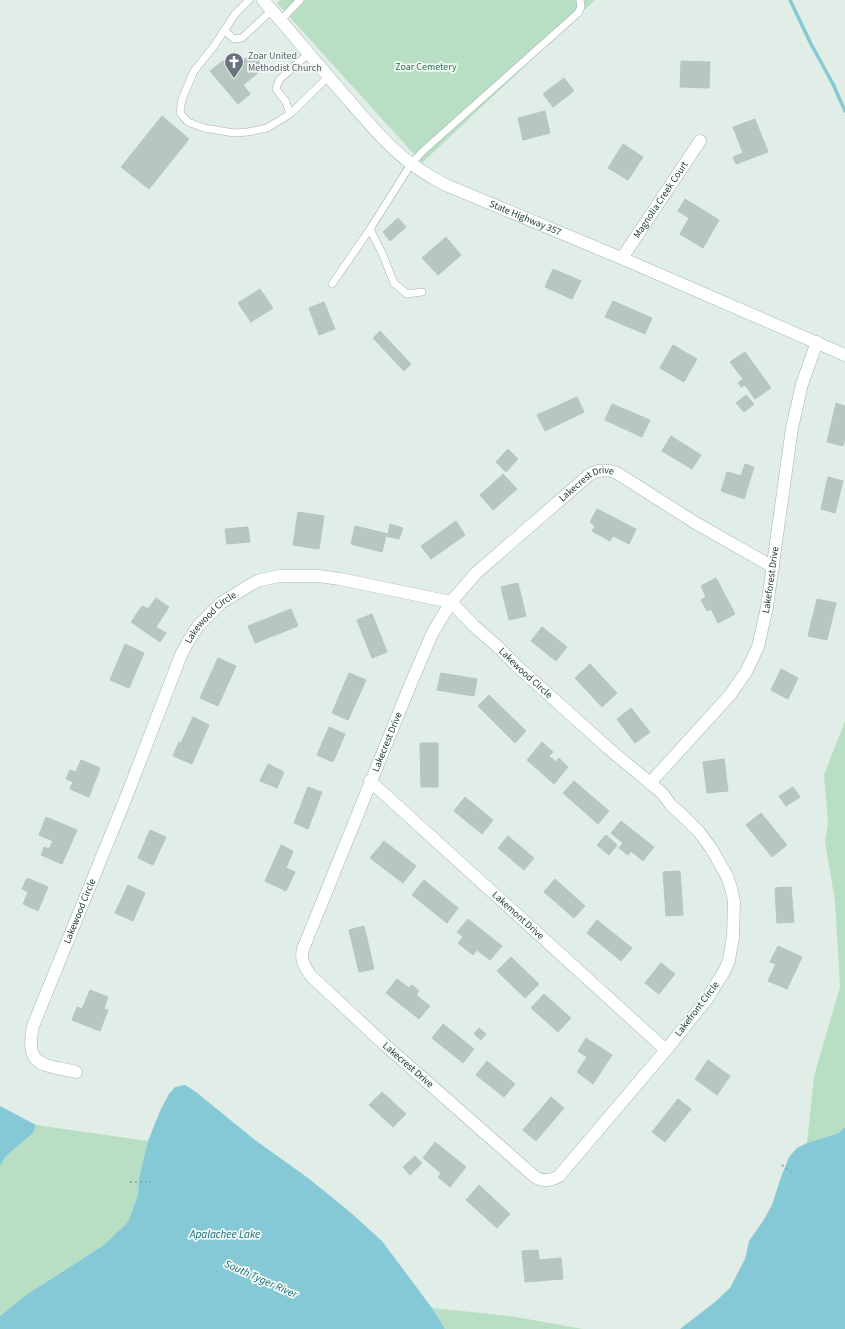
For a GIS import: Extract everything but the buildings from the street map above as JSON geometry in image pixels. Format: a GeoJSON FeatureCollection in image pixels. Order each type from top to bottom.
{"type":"FeatureCollection","features":[{"type":"Feature","properties":{"kind":"street","name":"State Highway 357"},"geometry":{"type":"LineString","coordinates":[[263,0],[308,54],[388,144],[411,164],[434,179],[622,258],[845,355]]}},
{"type":"Feature","properties":{"kind":"street","name":"Magnolia Creek Court"},"geometry":{"type":"LineString","coordinates":[[622,258],[700,141]]}},
{"type":"Feature","properties":{"kind":"street","name":"Lakeforest Drive"},"geometry":{"type":"LineString","coordinates":[[650,783],[730,695],[746,672],[758,647],[763,628],[773,567],[792,428],[802,384],[817,342]]}},
{"type":"Feature","properties":{"kind":"street","name":"Lakecrest Drive"},"geometry":{"type":"LineString","coordinates":[[535,1177],[312,977],[303,964],[303,949],[370,781],[432,634],[451,602],[476,573],[589,475],[596,471],[603,470],[611,470],[617,473],[694,522],[773,567]]}},
{"type":"Feature","properties":{"kind":"street","name":"Lakewood Circle"},"geometry":{"type":"LineString","coordinates":[[76,1072],[54,1068],[38,1062],[30,1046],[33,1026],[181,655],[198,626],[217,606],[235,593],[260,580],[280,576],[319,576],[451,602],[474,626],[608,748],[650,783]]}},
{"type":"Feature","properties":{"kind":"street","name":"Lakemont Drive"},"geometry":{"type":"LineString","coordinates":[[370,781],[666,1050]]}},
{"type":"Feature","properties":{"kind":"street","name":"Lakefront Circle"},"geometry":{"type":"LineString","coordinates":[[535,1177],[545,1181],[559,1176],[666,1050],[710,994],[730,960],[733,937],[734,901],[727,876],[711,848],[690,823],[671,805],[662,793],[650,783]]}},
{"type":"Feature","properties":{"kind":"lane"},"geometry":{"type":"LineString","coordinates":[[250,0],[235,14],[214,46],[194,71],[182,99],[180,113],[188,122],[199,126],[234,133],[267,128],[290,114],[328,77]]}},
{"type":"Feature","properties":{"kind":"lane"},"geometry":{"type":"LineString","coordinates":[[280,21],[300,0]]}},
{"type":"Feature","properties":{"kind":"lane"},"geometry":{"type":"LineString","coordinates":[[332,284],[370,229],[411,164],[422,152],[578,13],[581,7],[580,0]]}},
{"type":"Feature","properties":{"kind":"lane"},"geometry":{"type":"LineString","coordinates":[[224,30],[234,39],[242,38],[272,10]]}},
{"type":"Feature","properties":{"kind":"lane"},"geometry":{"type":"LineString","coordinates":[[290,114],[286,102],[276,89],[279,80],[308,54]]}},
{"type":"Feature","properties":{"kind":"lane"},"geometry":{"type":"LineString","coordinates":[[370,229],[382,253],[394,283],[407,294],[422,292]]}},
{"type":"Feature","properties":{"kind":"path"},"geometry":{"type":"LineString","coordinates":[[782,1165],[792,1173]]}},
{"type":"Feature","properties":{"kind":"path"},"geometry":{"type":"LineString","coordinates":[[130,1182],[152,1182]]}},
{"type":"Feature","properties":{"kind":"green space","name":"Zoar Cemetery"},"geometry":{"type":"Polygon","coordinates":[[[280,0],[595,0],[422,163],[277,3],[280,0]]]}},
{"type":"Feature","properties":{"kind":"green space"},"geometry":{"type":"Polygon","coordinates":[[[845,721],[845,1127],[839,1133],[807,1143],[814,1076],[840,987],[835,901],[825,842],[828,822],[824,775],[845,721]]]}},
{"type":"Feature","properties":{"kind":"green space"},"geometry":{"type":"Polygon","coordinates":[[[36,1125],[148,1141],[139,1178],[138,1195],[128,1222],[104,1245],[26,1295],[0,1316],[0,1166],[6,1156],[33,1133],[36,1125]]]}},
{"type":"Feature","properties":{"kind":"green space"},"geometry":{"type":"Polygon","coordinates":[[[432,1308],[510,1316],[583,1329],[445,1329],[432,1308]]]}},
{"type":"Feature","properties":{"kind":"water","name":"Apalachee Lake"},"geometry":{"type":"Polygon","coordinates":[[[185,1085],[196,1092],[255,1140],[308,1178],[350,1212],[382,1241],[432,1308],[445,1329],[0,1329],[0,1316],[26,1295],[104,1245],[128,1222],[138,1195],[139,1178],[148,1141],[160,1111],[169,1094],[175,1087],[185,1085]]]}},
{"type":"Feature","properties":{"kind":"water"},"geometry":{"type":"Polygon","coordinates":[[[0,1106],[36,1125],[33,1133],[6,1156],[0,1166],[0,1106]]]}},
{"type":"Feature","properties":{"kind":"water"},"geometry":{"type":"Polygon","coordinates":[[[845,1127],[845,1329],[680,1329],[715,1302],[730,1288],[745,1259],[749,1241],[772,1205],[789,1157],[797,1148],[807,1143],[839,1133],[845,1127]]]}},
{"type":"Feature","properties":{"kind":"waterway"},"geometry":{"type":"LineString","coordinates":[[790,0],[811,44],[833,84],[845,111]]}},
{"type":"Feature","properties":{"kind":"place","name":"Zoar United Methodist Church"},"geometry":{"type":"Point","coordinates":[234,79]}},
{"type":"Feature","properties":{"kind":"water label","name":"South Tyger River"},"geometry":{"type":"Point","coordinates":[261,1279]}}]}
